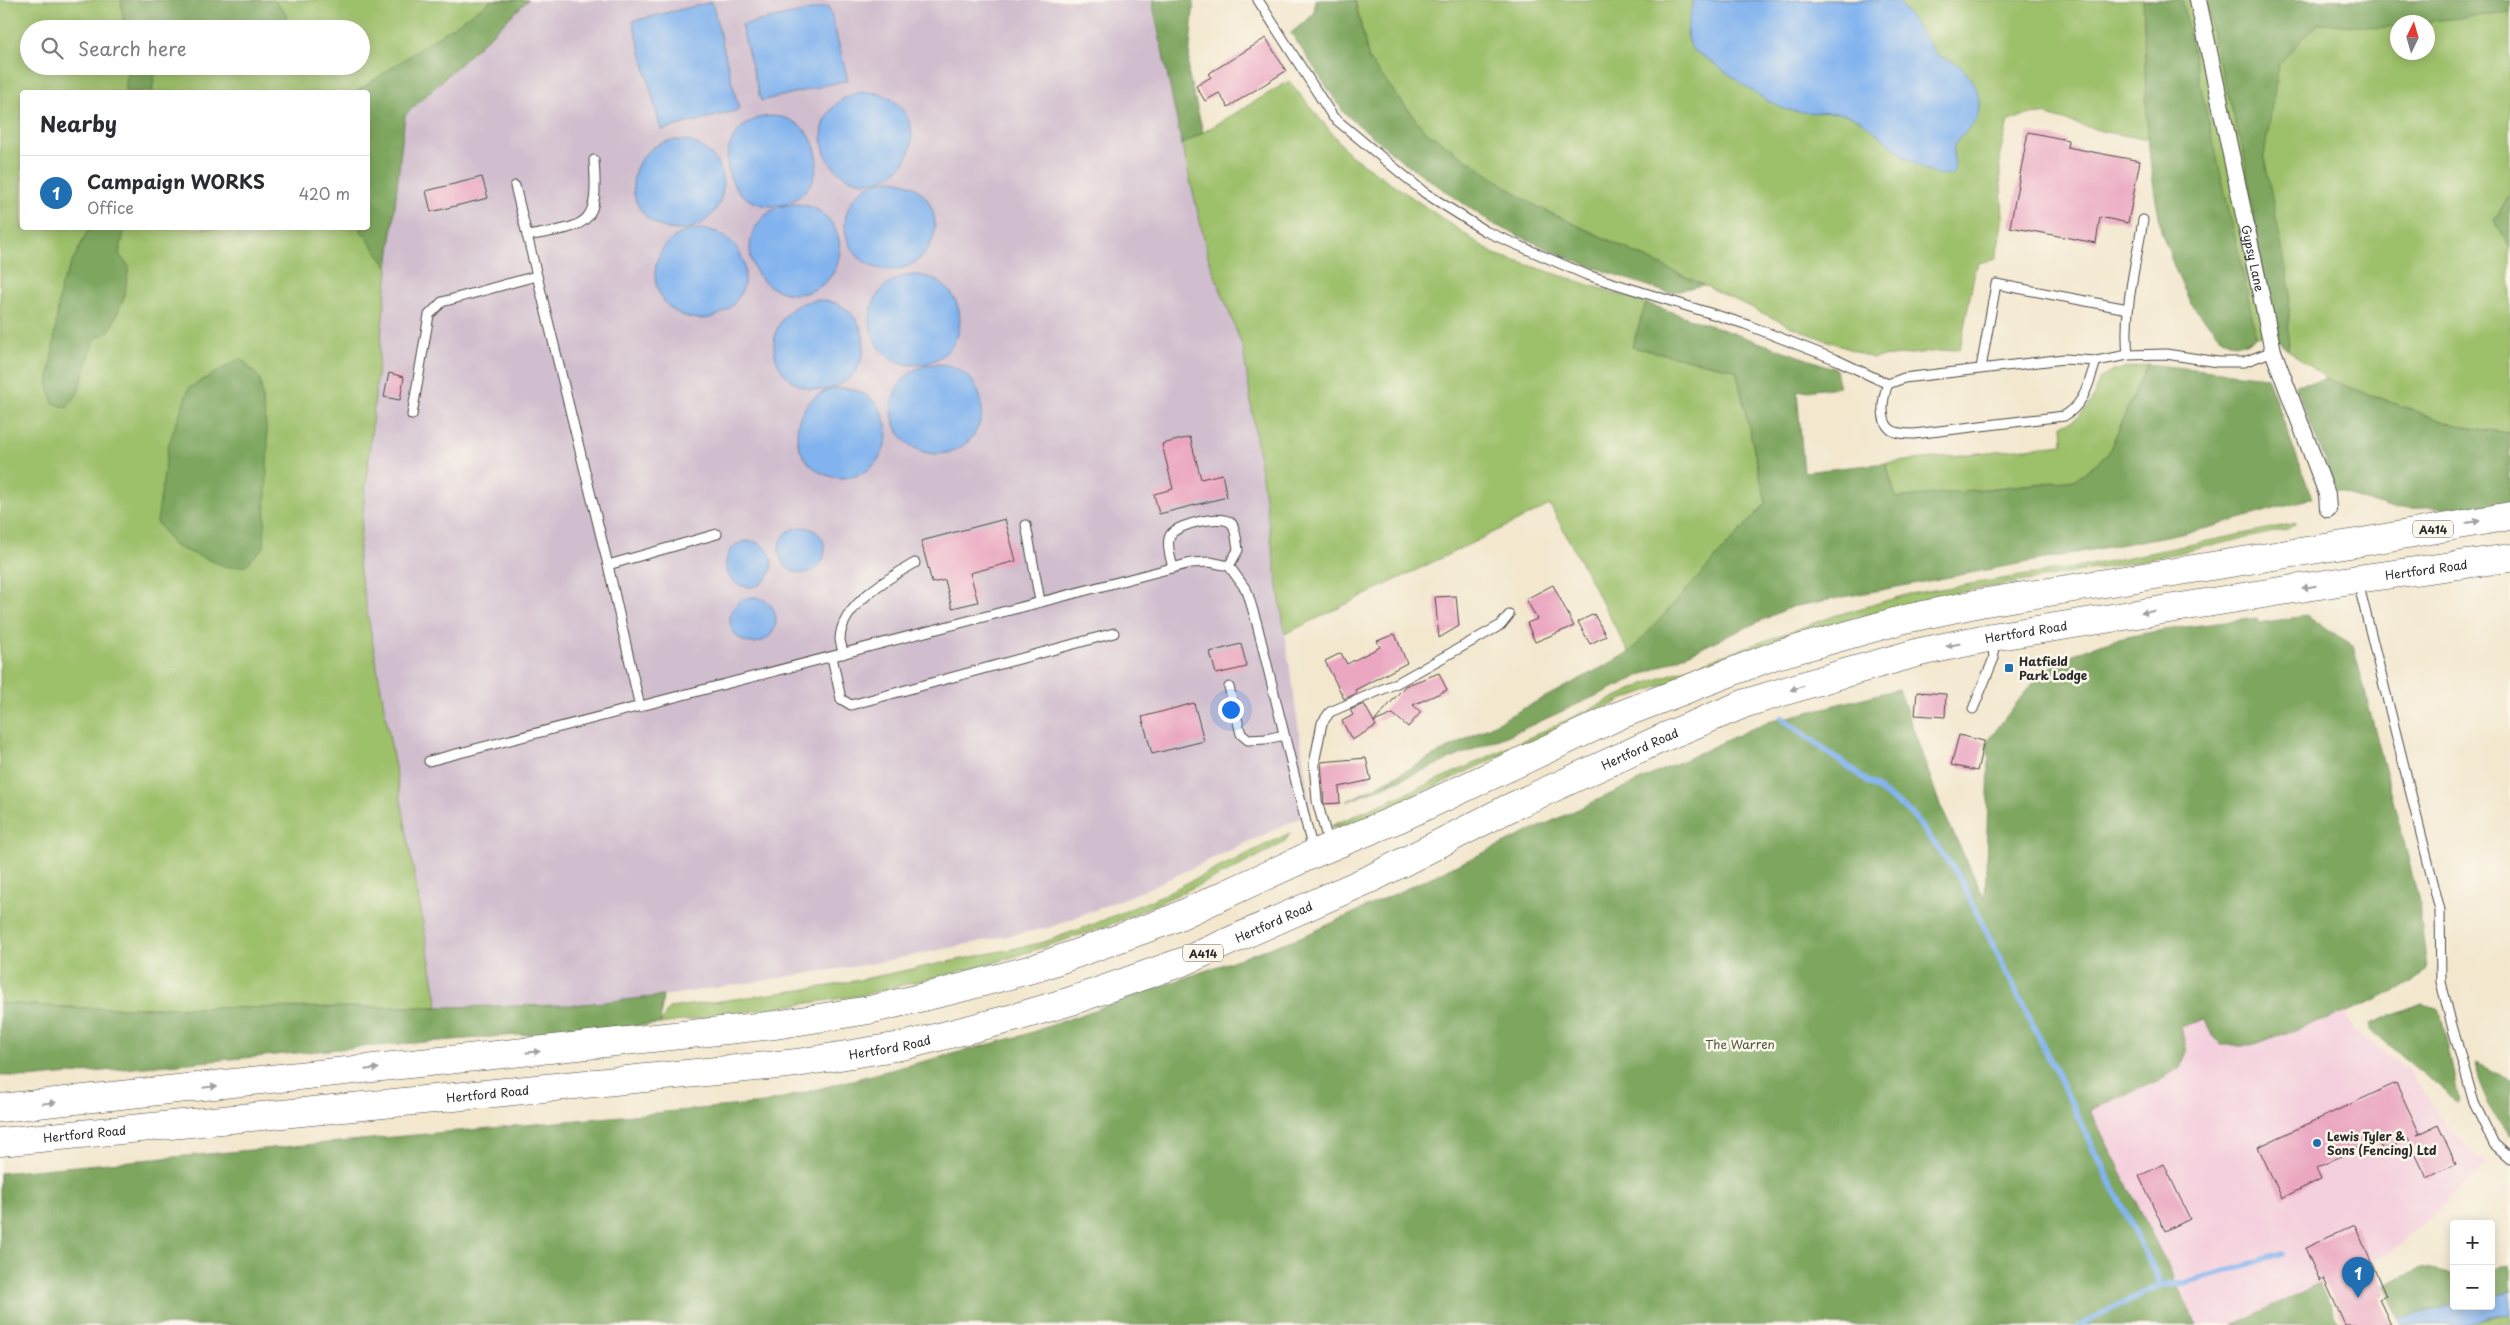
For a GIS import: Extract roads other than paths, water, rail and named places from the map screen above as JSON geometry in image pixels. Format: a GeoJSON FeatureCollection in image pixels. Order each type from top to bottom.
{"type":"FeatureCollection","features":[{"type":"Feature","properties":{"kind":"highway","name":"A414"},"geometry":{"type":"LineString","coordinates":[[0,1108],[688,1035],[869,1010],[1036,968],[1170,920],[1400,818],[1620,715],[1773,656],[1905,619],[1980,603],[2356,543],[2510,516]]}},
{"type":"Feature","properties":{"kind":"highway","name":"Hertford Road"},"geometry":{"type":"LineString","coordinates":[[0,1142],[797,1063],[906,1045],[1017,1017],[1071,1001],[1185,961],[1372,878],[1509,808],[1590,770],[1746,703],[1920,652],[1992,637],[2357,579],[2510,558]]}},
{"type":"Feature","properties":{"kind":"street","name":"Gypsy Lane"},"geometry":{"type":"LineString","coordinates":[[2198,0],[2273,351],[2327,494],[2328,509]]}},
{"type":"Feature","properties":{"kind":"lane"},"geometry":{"type":"LineString","coordinates":[[1258,0],[1333,117],[1425,193],[1485,231],[1587,275],[1745,324],[1837,360],[1888,384],[1904,378],[2064,358],[2096,361],[2128,355],[2166,354],[2218,362],[2244,362],[2273,351]]}},
{"type":"Feature","properties":{"kind":"lane"},"geometry":{"type":"LineString","coordinates":[[527,236],[582,224],[593,212],[596,193],[594,160]]}},
{"type":"Feature","properties":{"kind":"lane"},"geometry":{"type":"LineString","coordinates":[[515,186],[608,565],[640,707]]}},
{"type":"Feature","properties":{"kind":"lane"},"geometry":{"type":"LineString","coordinates":[[2128,355],[2126,337],[2128,309],[2143,220]]}},
{"type":"Feature","properties":{"kind":"lane"},"geometry":{"type":"LineString","coordinates":[[412,415],[429,315],[442,302],[536,276]]}},
{"type":"Feature","properties":{"kind":"lane"},"geometry":{"type":"LineString","coordinates":[[1981,368],[1996,284],[2128,309]]}},
{"type":"Feature","properties":{"kind":"lane"},"geometry":{"type":"LineString","coordinates":[[1888,384],[1883,397],[1885,419],[1890,429],[1901,434],[2054,419],[2072,412],[2083,397],[2096,361]]}},
{"type":"Feature","properties":{"kind":"lane"},"geometry":{"type":"LineString","coordinates":[[1173,568],[1168,543],[1170,534],[1182,526],[1210,520],[1227,520],[1233,525],[1238,550],[1229,566]]}},
{"type":"Feature","properties":{"kind":"lane"},"geometry":{"type":"LineString","coordinates":[[1026,525],[1040,601]]}},
{"type":"Feature","properties":{"kind":"lane"},"geometry":{"type":"LineString","coordinates":[[608,565],[717,534]]}},
{"type":"Feature","properties":{"kind":"lane"},"geometry":{"type":"LineString","coordinates":[[430,761],[844,654],[1040,601],[1191,563],[1210,562],[1229,566],[1247,591],[1284,735],[1322,851]]}},
{"type":"Feature","properties":{"kind":"lane"},"geometry":{"type":"LineString","coordinates":[[844,654],[840,638],[844,623],[854,610],[868,594],[886,580],[915,563]]}},
{"type":"Feature","properties":{"kind":"lane"},"geometry":{"type":"LineString","coordinates":[[2357,579],[2440,910],[2441,982],[2451,1022],[2474,1103],[2494,1144],[2510,1158]]}},
{"type":"Feature","properties":{"kind":"lane"},"geometry":{"type":"LineString","coordinates":[[1322,851],[1314,764],[1322,723],[1330,712],[1397,683],[1501,625],[1508,615]]}},
{"type":"Feature","properties":{"kind":"lane"},"geometry":{"type":"LineString","coordinates":[[832,657],[842,699],[851,704],[1114,633]]}},
{"type":"Feature","properties":{"kind":"lane"},"geometry":{"type":"LineString","coordinates":[[1973,709],[1994,658],[1992,637]]}},
{"type":"Feature","properties":{"kind":"lane"},"geometry":{"type":"LineString","coordinates":[[1228,687],[1241,734],[1248,740],[1284,735]]}},
{"type":"Feature","properties":{"kind":"water"},"geometry":{"type":"Polygon","coordinates":[[[1694,0],[1898,0],[1936,54],[1954,62],[1963,69],[1973,82],[1976,90],[1979,106],[1978,114],[1973,124],[1955,144],[1953,174],[1942,175],[1930,172],[1917,165],[1860,120],[1851,116],[1792,111],[1770,102],[1748,88],[1693,50],[1689,45],[1687,33],[1694,0]]]}},
{"type":"Feature","properties":{"kind":"water"},"geometry":{"type":"Polygon","coordinates":[[[712,2],[739,110],[661,130],[633,21],[712,2]]]}},
{"type":"Feature","properties":{"kind":"water"},"geometry":{"type":"Polygon","coordinates":[[[829,6],[848,80],[761,101],[741,25],[829,6]]]}},
{"type":"Feature","properties":{"kind":"water"},"geometry":{"type":"Polygon","coordinates":[[[867,92],[884,96],[899,105],[908,120],[912,137],[908,154],[899,169],[884,178],[867,182],[850,178],[835,169],[826,154],[822,137],[826,120],[835,105],[850,96],[867,92]]]}},
{"type":"Feature","properties":{"kind":"water"},"geometry":{"type":"Polygon","coordinates":[[[763,116],[781,116],[797,123],[810,136],[817,152],[817,170],[810,186],[797,199],[781,206],[763,206],[747,199],[734,186],[727,170],[727,152],[734,136],[747,123],[763,116]]]}},
{"type":"Feature","properties":{"kind":"water"},"geometry":{"type":"Polygon","coordinates":[[[678,140],[695,144],[710,153],[719,168],[723,185],[719,202],[710,217],[695,226],[678,230],[661,226],[646,217],[637,202],[633,185],[637,168],[646,153],[661,144],[678,140]]]}},
{"type":"Feature","properties":{"kind":"water"},"geometry":{"type":"Polygon","coordinates":[[[890,180],[907,184],[922,193],[931,208],[935,225],[931,242],[922,257],[907,266],[890,270],[873,266],[858,257],[849,242],[845,225],[849,208],[858,193],[873,184],[890,180]]]}},
{"type":"Feature","properties":{"kind":"water"},"geometry":{"type":"Polygon","coordinates":[[[795,204],[812,208],[827,217],[836,232],[840,249],[836,266],[827,281],[812,290],[795,294],[778,290],[763,281],[754,266],[750,249],[754,232],[763,217],[778,208],[795,204]]]}},
{"type":"Feature","properties":{"kind":"water"},"geometry":{"type":"Polygon","coordinates":[[[700,229],[717,233],[732,242],[741,257],[745,274],[741,291],[732,306],[717,315],[700,319],[683,315],[668,306],[659,291],[655,274],[659,257],[668,242],[683,233],[700,229]]]}},
{"type":"Feature","properties":{"kind":"water"},"geometry":{"type":"Polygon","coordinates":[[[915,275],[932,279],[947,288],[956,303],[960,320],[956,337],[947,352],[932,361],[915,365],[898,361],[883,352],[874,337],[870,320],[874,303],[883,288],[898,279],[915,275]]]}},
{"type":"Feature","properties":{"kind":"water"},"geometry":{"type":"Polygon","coordinates":[[[819,300],[836,304],[851,313],[860,328],[864,345],[860,362],[851,377],[836,386],[819,390],[802,386],[787,377],[778,362],[774,345],[778,328],[787,313],[802,304],[819,300]]]}},
{"type":"Feature","properties":{"kind":"water"},"geometry":{"type":"Polygon","coordinates":[[[937,364],[954,368],[969,377],[978,392],[982,409],[978,426],[969,441],[954,450],[937,454],[920,450],[905,441],[896,426],[892,409],[896,392],[905,377],[920,368],[937,364]]]}},
{"type":"Feature","properties":{"kind":"water"},"geometry":{"type":"Polygon","coordinates":[[[842,388],[859,392],[874,401],[883,416],[887,433],[883,450],[874,465],[859,474],[842,478],[825,474],[810,465],[801,450],[797,433],[801,416],[810,401],[825,392],[842,388]]]}},
{"type":"Feature","properties":{"kind":"water"},"geometry":{"type":"Polygon","coordinates":[[[798,527],[806,527],[815,531],[821,537],[825,550],[821,563],[815,569],[806,573],[798,573],[789,569],[783,563],[779,554],[779,546],[783,537],[789,531],[798,527]]]}},
{"type":"Feature","properties":{"kind":"water"},"geometry":{"type":"Polygon","coordinates":[[[745,541],[753,541],[762,545],[768,551],[772,564],[768,577],[762,583],[753,587],[745,587],[736,583],[730,577],[726,568],[726,560],[730,551],[736,545],[745,541]]]}},
{"type":"Feature","properties":{"kind":"water"},"geometry":{"type":"Polygon","coordinates":[[[753,597],[766,601],[772,607],[776,620],[772,633],[766,639],[753,643],[740,639],[734,633],[730,620],[734,607],[740,601],[753,597]]]}},
{"type":"Feature","properties":{"kind":"water"},"geometry":{"type":"Polygon","coordinates":[[[2510,1291],[2510,1316],[2490,1316],[2467,1325],[2402,1325],[2399,1318],[2450,1306],[2450,1310],[2495,1310],[2495,1295],[2510,1291]]]}},
{"type":"Feature","properties":{"kind":"waterway"},"geometry":{"type":"LineString","coordinates":[[1782,718],[1912,814],[1959,876],[2161,1284]]}},
{"type":"Feature","properties":{"kind":"waterway"},"geometry":{"type":"LineString","coordinates":[[2080,1325],[2161,1284],[2185,1283],[2282,1254]]}},
{"type":"Feature","properties":{"kind":"place","name":"Hatfield Park Lodge"},"geometry":{"type":"Point","coordinates":[2009,668]}},
{"type":"Feature","properties":{"kind":"place","name":"Lewis Tyler & Sons (Fencing) Ltd"},"geometry":{"type":"Point","coordinates":[2317,1143]}},
{"type":"Feature","properties":{"kind":"place","name":"Campaign WORKS"},"geometry":{"type":"Point","coordinates":[2358,1298]}},
{"type":"Feature","properties":{"kind":"park label","name":"The Warren"},"geometry":{"type":"Point","coordinates":[1740,1044]}}]}
